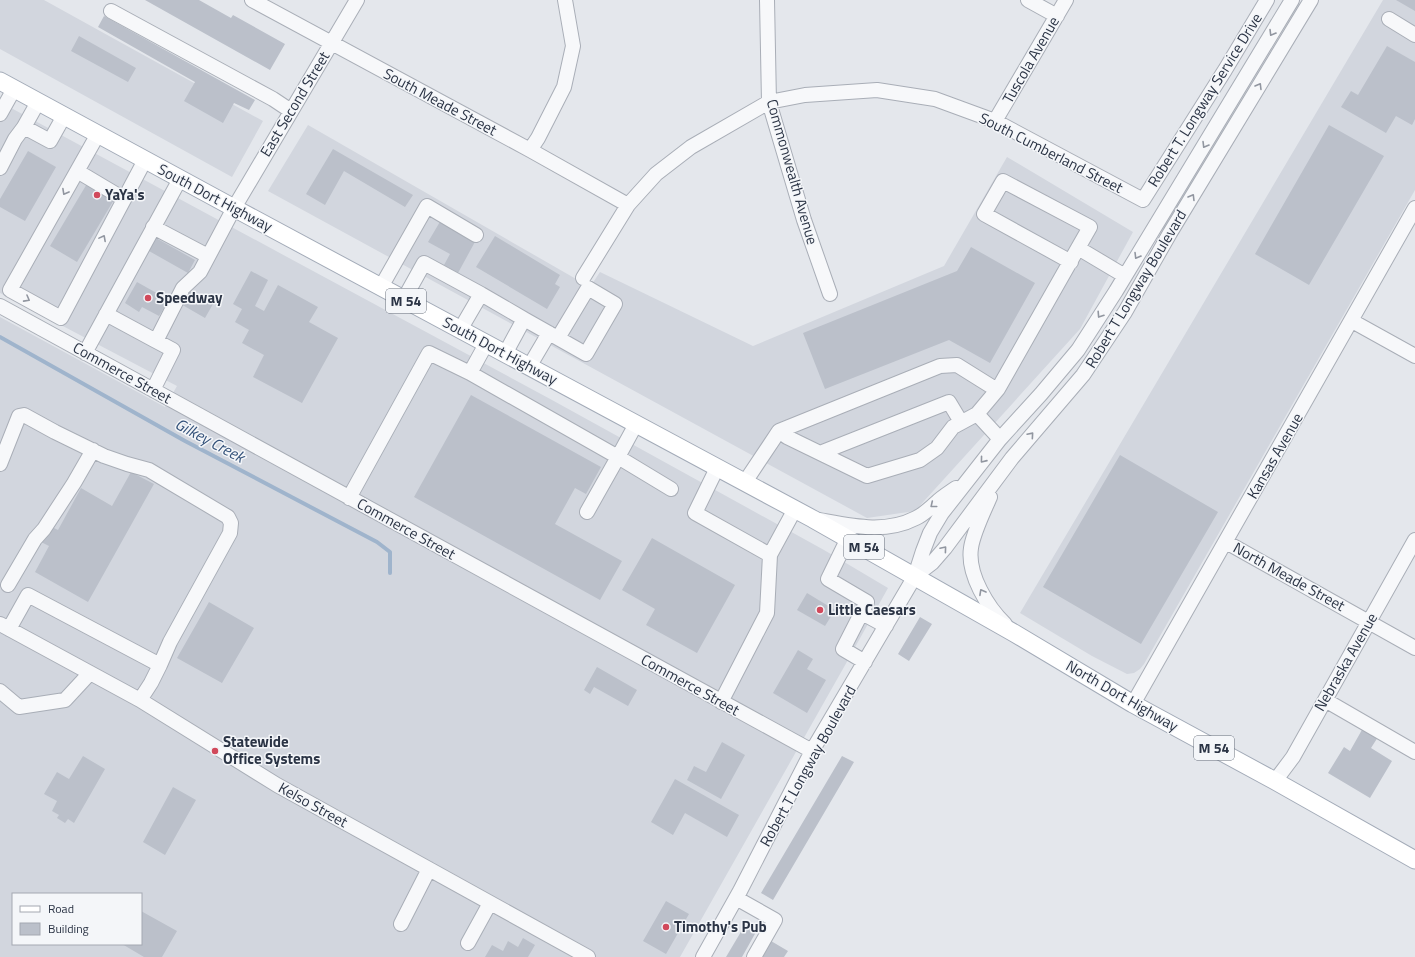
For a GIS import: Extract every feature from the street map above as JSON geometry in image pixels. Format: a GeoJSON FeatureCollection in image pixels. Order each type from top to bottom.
{"type":"FeatureCollection","features":[{"type":"Feature","properties":{"kind":"main road","name":"South Dort Highway"},"geometry":{"type":"LineString","coordinates":[[7,85],[795,509],[915,576]]}},
{"type":"Feature","properties":{"kind":"main road","name":"North Dort Highway"},"geometry":{"type":"LineString","coordinates":[[915,576],[1133,704],[1275,781],[1415,860]]}},
{"type":"Feature","properties":{"kind":"street","name":"South Meade Street"},"geometry":{"type":"LineString","coordinates":[[252,0],[530,150],[628,205]]}},
{"type":"Feature","properties":{"kind":"street","name":"East Second Street"},"geometry":{"type":"LineString","coordinates":[[156,341],[183,288],[200,272],[234,208],[357,0]]}},
{"type":"Feature","properties":{"kind":"street"},"geometry":{"type":"LineString","coordinates":[[530,150],[538,138],[564,87],[573,46],[567,4],[565,0]]}},
{"type":"Feature","properties":{"kind":"street","name":"Commonwealth Avenue"},"geometry":{"type":"LineString","coordinates":[[768,0],[769,102],[804,220],[830,294]]}},
{"type":"Feature","properties":{"kind":"street"},"geometry":{"type":"LineString","coordinates":[[1028,0],[1057,16]]}},
{"type":"Feature","properties":{"kind":"street","name":"Tuscola Avenue"},"geometry":{"type":"LineString","coordinates":[[995,121],[1066,0]]}},
{"type":"Feature","properties":{"kind":"street","name":"Robert T. Longway Service Drive"},"geometry":{"type":"LineString","coordinates":[[1143,200],[1267,0]]}},
{"type":"Feature","properties":{"kind":"street","name":"Robert T Longway Boulevard"},"geometry":{"type":"LineString","coordinates":[[703,957],[736,898],[812,752],[915,576],[930,533],[942,513],[1000,439],[1078,350],[1123,279],[1292,0]]}},
{"type":"Feature","properties":{"kind":"street","name":"Robert T Longway Boulevard"},"geometry":{"type":"LineString","coordinates":[[915,576],[932,563],[945,548],[1012,458],[1083,375],[1125,312],[1143,279],[1311,0]]}},
{"type":"Feature","properties":{"kind":"street"},"geometry":{"type":"LineString","coordinates":[[111,11],[272,99],[290,111]]}},
{"type":"Feature","properties":{"kind":"street"},"geometry":{"type":"LineString","coordinates":[[1389,19],[1415,35]]}},
{"type":"Feature","properties":{"kind":"street"},"geometry":{"type":"LineString","coordinates":[[0,114],[7,85]]}},
{"type":"Feature","properties":{"kind":"street","name":"South Cumberland Street"},"geometry":{"type":"LineString","coordinates":[[583,278],[628,205],[656,174],[691,147],[769,102],[805,95],[877,90],[935,99],[995,121],[1143,200]]}},
{"type":"Feature","properties":{"kind":"street"},"geometry":{"type":"LineString","coordinates":[[0,168],[15,139],[24,127],[38,102]]}},
{"type":"Feature","properties":{"kind":"street"},"geometry":{"type":"LineString","coordinates":[[24,127],[50,141],[64,116]]}},
{"type":"Feature","properties":{"kind":"street"},"geometry":{"type":"LineString","coordinates":[[98,134],[10,290],[61,318],[145,160]]}},
{"type":"Feature","properties":{"kind":"street"},"geometry":{"type":"LineString","coordinates":[[77,171],[124,199]]}},
{"type":"Feature","properties":{"kind":"street"},"geometry":{"type":"LineString","coordinates":[[85,353],[180,179]]}},
{"type":"Feature","properties":{"kind":"street"},"geometry":{"type":"LineString","coordinates":[[779,431],[787,437],[867,476],[920,460],[937,448],[954,427],[977,414],[997,390],[1090,227],[1003,181],[984,214],[1070,262]]}},
{"type":"Feature","properties":{"kind":"street"},"geometry":{"type":"LineString","coordinates":[[381,287],[427,206],[476,235]]}},
{"type":"Feature","properties":{"kind":"street","name":"Kansas Avenue"},"geometry":{"type":"LineString","coordinates":[[1133,704],[1415,208]]}},
{"type":"Feature","properties":{"kind":"street"},"geometry":{"type":"LineString","coordinates":[[153,227],[208,256]]}},
{"type":"Feature","properties":{"kind":"street"},"geometry":{"type":"LineString","coordinates":[[1078,248],[1123,279],[1133,284],[1143,279]]}},
{"type":"Feature","properties":{"kind":"street"},"geometry":{"type":"LineString","coordinates":[[404,299],[424,263],[481,294],[553,336],[586,354],[615,304],[588,288],[553,336],[529,367]]}},
{"type":"Feature","properties":{"kind":"street"},"geometry":{"type":"LineString","coordinates":[[460,330],[481,294]]}},
{"type":"Feature","properties":{"kind":"street","name":"Commerce Street"},"geometry":{"type":"LineString","coordinates":[[0,306],[812,752]]}},
{"type":"Feature","properties":{"kind":"street"},"geometry":{"type":"LineString","coordinates":[[106,314],[173,350],[153,390]]}},
{"type":"Feature","properties":{"kind":"street"},"geometry":{"type":"LineString","coordinates":[[505,354],[524,319]]}},
{"type":"Feature","properties":{"kind":"street"},"geometry":{"type":"LineString","coordinates":[[1352,321],[1415,356]]}},
{"type":"Feature","properties":{"kind":"street"},"geometry":{"type":"LineString","coordinates":[[470,373],[486,344]]}},
{"type":"Feature","properties":{"kind":"street"},"geometry":{"type":"LineString","coordinates":[[349,498],[429,352],[470,373],[618,456],[671,489]]}},
{"type":"Feature","properties":{"kind":"street"},"geometry":{"type":"LineString","coordinates":[[745,482],[779,431],[940,366],[957,365],[997,390]]}},
{"type":"Feature","properties":{"kind":"street"},"geometry":{"type":"LineString","coordinates":[[820,453],[949,402],[961,422]]}},
{"type":"Feature","properties":{"kind":"street"},"geometry":{"type":"LineString","coordinates":[[977,414],[1000,439]]}},
{"type":"Feature","properties":{"kind":"street"},"geometry":{"type":"LineString","coordinates":[[0,464],[19,416],[24,415],[104,456],[148,470],[228,517],[231,523],[230,533],[170,642],[151,683],[140,700]]}},
{"type":"Feature","properties":{"kind":"street"},"geometry":{"type":"LineString","coordinates":[[587,512],[636,424]]}},
{"type":"Feature","properties":{"kind":"street"},"geometry":{"type":"LineString","coordinates":[[93,450],[74,483],[44,529],[35,539],[4,583],[160,666]]}},
{"type":"Feature","properties":{"kind":"street"},"geometry":{"type":"LineString","coordinates":[[1012,458],[990,497],[971,549],[971,562],[974,577],[995,615],[1014,633]]}},
{"type":"Feature","properties":{"kind":"street"},"geometry":{"type":"LineString","coordinates":[[718,468],[695,513],[770,555]]}},
{"type":"Feature","properties":{"kind":"street"},"geometry":{"type":"LineString","coordinates":[[813,519],[856,526],[884,528],[901,525],[918,518],[941,498],[965,482]]}},
{"type":"Feature","properties":{"kind":"street"},"geometry":{"type":"LineString","coordinates":[[722,702],[767,613],[770,555],[795,509]]}},
{"type":"Feature","properties":{"kind":"street"},"geometry":{"type":"LineString","coordinates":[[848,538],[828,579],[867,602],[843,649],[865,662]]}},
{"type":"Feature","properties":{"kind":"street","name":"Nebraska Avenue"},"geometry":{"type":"LineString","coordinates":[[1275,781],[1292,757],[1415,540]]}},
{"type":"Feature","properties":{"kind":"street","name":"North Meade Street"},"geometry":{"type":"LineString","coordinates":[[1226,542],[1415,648]]}},
{"type":"Feature","properties":{"kind":"street"},"geometry":{"type":"LineString","coordinates":[[4,626],[28,595]]}},
{"type":"Feature","properties":{"kind":"street"},"geometry":{"type":"LineString","coordinates":[[862,613],[886,626]]}},
{"type":"Feature","properties":{"kind":"street","name":"Kelso Street"},"geometry":{"type":"LineString","coordinates":[[4,626],[140,700],[277,785],[588,957]]}},
{"type":"Feature","properties":{"kind":"street"},"geometry":{"type":"LineString","coordinates":[[0,691],[19,707],[64,700],[90,673]]}},
{"type":"Feature","properties":{"kind":"street"},"geometry":{"type":"LineString","coordinates":[[1325,700],[1415,752]]}},
{"type":"Feature","properties":{"kind":"street"},"geometry":{"type":"LineString","coordinates":[[401,924],[429,869]]}},
{"type":"Feature","properties":{"kind":"street"},"geometry":{"type":"LineString","coordinates":[[736,898],[775,920],[754,957]]}},
{"type":"Feature","properties":{"kind":"street"},"geometry":{"type":"LineString","coordinates":[[468,943],[490,903]]}},
{"type":"Feature","properties":{"kind":"shaded area"},"geometry":{"type":"Polygon","coordinates":[[[0,0],[44,0],[263,121],[232,177],[0,49],[0,0]]]}},
{"type":"Feature","properties":{"kind":"shaded area"},"geometry":{"type":"Polygon","coordinates":[[[1383,0],[1415,0],[1415,190],[1144,664],[1134,673],[1127,674],[1092,656],[1020,613],[1383,0]]]}},
{"type":"Feature","properties":{"kind":"shaded area"},"geometry":{"type":"Polygon","coordinates":[[[0,102],[552,400],[824,550],[888,588],[680,957],[0,957],[0,317],[165,407],[177,386],[0,293],[0,102]]]}},
{"type":"Feature","properties":{"kind":"shaded area"},"geometry":{"type":"Polygon","coordinates":[[[308,125],[590,287],[600,272],[753,346],[944,266],[1007,157],[1133,232],[1080,329],[915,511],[867,518],[268,191],[308,125]]]}},
{"type":"Feature","properties":{"kind":"building"},"geometry":{"type":"Polygon","coordinates":[[[145,0],[199,0],[231,18],[233,15],[285,44],[270,70],[145,0]]]}},
{"type":"Feature","properties":{"kind":"building"},"geometry":{"type":"Polygon","coordinates":[[[1396,0],[1415,0],[1415,11],[1396,0]]]}},
{"type":"Feature","properties":{"kind":"building"},"geometry":{"type":"Polygon","coordinates":[[[104,16],[255,100],[249,110],[234,103],[223,123],[184,101],[195,82],[98,27],[104,16]]]}},
{"type":"Feature","properties":{"kind":"building"},"geometry":{"type":"Polygon","coordinates":[[[79,36],[136,68],[128,82],[71,51],[79,36]]]}},
{"type":"Feature","properties":{"kind":"building"},"geometry":{"type":"Polygon","coordinates":[[[1387,46],[1415,62],[1415,119],[1412,125],[1396,116],[1386,133],[1341,107],[1351,91],[1358,95],[1387,46]]]}},
{"type":"Feature","properties":{"kind":"building"},"geometry":{"type":"Polygon","coordinates":[[[1329,125],[1384,156],[1309,285],[1255,254],[1329,125]]]}},
{"type":"Feature","properties":{"kind":"building"},"geometry":{"type":"Polygon","coordinates":[[[333,149],[413,195],[405,207],[344,171],[325,205],[306,194],[333,149]]]}},
{"type":"Feature","properties":{"kind":"building"},"geometry":{"type":"Polygon","coordinates":[[[28,151],[56,167],[25,221],[0,207],[0,199],[28,151]]]}},
{"type":"Feature","properties":{"kind":"building"},"geometry":{"type":"Polygon","coordinates":[[[88,182],[115,198],[77,262],[50,246],[88,182]]]}},
{"type":"Feature","properties":{"kind":"building"},"geometry":{"type":"Polygon","coordinates":[[[441,220],[476,240],[458,273],[444,265],[450,254],[428,242],[441,220]]]}},
{"type":"Feature","properties":{"kind":"building"},"geometry":{"type":"Polygon","coordinates":[[[495,236],[560,275],[555,284],[560,287],[547,309],[476,267],[495,236]]]}},
{"type":"Feature","properties":{"kind":"building"},"geometry":{"type":"Polygon","coordinates":[[[156,238],[195,260],[188,273],[149,251],[156,238]]]}},
{"type":"Feature","properties":{"kind":"building"},"geometry":{"type":"Polygon","coordinates":[[[971,247],[1035,283],[990,363],[949,340],[825,389],[803,333],[957,271],[971,247]]]}},
{"type":"Feature","properties":{"kind":"building"},"geometry":{"type":"Polygon","coordinates":[[[251,271],[268,280],[255,306],[264,311],[278,285],[318,307],[309,322],[338,338],[302,403],[253,377],[264,355],[242,343],[249,330],[235,322],[242,309],[233,304],[251,271]]]}},
{"type":"Feature","properties":{"kind":"building"},"geometry":{"type":"Polygon","coordinates":[[[137,282],[169,300],[159,316],[142,307],[139,312],[125,303],[137,282]]]}},
{"type":"Feature","properties":{"kind":"building"},"geometry":{"type":"Polygon","coordinates":[[[187,290],[213,304],[205,318],[179,303],[187,290]]]}},
{"type":"Feature","properties":{"kind":"building"},"geometry":{"type":"Polygon","coordinates":[[[471,395],[601,467],[586,494],[575,488],[555,524],[622,561],[600,600],[414,497],[471,395]]]}},
{"type":"Feature","properties":{"kind":"building"},"geometry":{"type":"Polygon","coordinates":[[[1120,455],[1218,512],[1141,644],[1043,587],[1120,455]]]}},
{"type":"Feature","properties":{"kind":"building"},"geometry":{"type":"Polygon","coordinates":[[[131,472],[154,484],[88,602],[35,572],[49,546],[41,542],[50,526],[58,530],[81,488],[112,506],[131,472]]]}},
{"type":"Feature","properties":{"kind":"building"},"geometry":{"type":"Polygon","coordinates":[[[652,538],[735,585],[697,653],[646,625],[655,609],[622,590],[652,538]]]}},
{"type":"Feature","properties":{"kind":"building"},"geometry":{"type":"Polygon","coordinates":[[[807,593],[835,610],[825,626],[797,610],[807,593]]]}},
{"type":"Feature","properties":{"kind":"building"},"geometry":{"type":"Polygon","coordinates":[[[209,602],[254,628],[222,683],[177,658],[209,602]]]}},
{"type":"Feature","properties":{"kind":"building"},"geometry":{"type":"Polygon","coordinates":[[[920,617],[932,624],[909,661],[898,654],[920,617]]]}},
{"type":"Feature","properties":{"kind":"building"},"geometry":{"type":"Polygon","coordinates":[[[798,650],[813,659],[807,669],[826,680],[807,713],[773,693],[798,650]]]}},
{"type":"Feature","properties":{"kind":"building"},"geometry":{"type":"Polygon","coordinates":[[[597,667],[637,690],[628,706],[594,687],[590,694],[584,690],[597,667]]]}},
{"type":"Feature","properties":{"kind":"building"},"geometry":{"type":"Polygon","coordinates":[[[1363,728],[1378,737],[1371,748],[1392,761],[1370,798],[1328,773],[1344,747],[1350,751],[1363,728]]]}},
{"type":"Feature","properties":{"kind":"building"},"geometry":{"type":"Polygon","coordinates":[[[722,742],[745,755],[721,799],[687,780],[694,766],[706,772],[722,742]]]}},
{"type":"Feature","properties":{"kind":"building"},"geometry":{"type":"Polygon","coordinates":[[[83,756],[105,769],[74,823],[68,819],[65,823],[57,818],[59,815],[52,811],[57,801],[44,794],[57,772],[69,779],[83,756]]]}},
{"type":"Feature","properties":{"kind":"building"},"geometry":{"type":"Polygon","coordinates":[[[842,756],[854,762],[773,900],[761,893],[842,756]]]}},
{"type":"Feature","properties":{"kind":"building"},"geometry":{"type":"Polygon","coordinates":[[[675,779],[739,815],[727,837],[685,813],[673,835],[651,822],[675,779]]]}},
{"type":"Feature","properties":{"kind":"building"},"geometry":{"type":"Polygon","coordinates":[[[173,787],[196,800],[165,855],[143,842],[173,787]]]}},
{"type":"Feature","properties":{"kind":"building","name":"Timothy's Pub"},"geometry":{"type":"Polygon","coordinates":[[[666,901],[689,914],[666,954],[643,941],[666,901]]]}},
{"type":"Feature","properties":{"kind":"building"},"geometry":{"type":"Polygon","coordinates":[[[142,912],[177,931],[162,957],[144,957],[124,945],[142,945],[142,912]]]}},
{"type":"Feature","properties":{"kind":"building"},"geometry":{"type":"Polygon","coordinates":[[[745,925],[756,932],[742,957],[726,957],[745,925]]]}},
{"type":"Feature","properties":{"kind":"building"},"geometry":{"type":"Polygon","coordinates":[[[523,938],[535,945],[528,957],[485,957],[492,945],[503,951],[508,941],[518,947],[523,938]]]}},
{"type":"Feature","properties":{"kind":"building"},"geometry":{"type":"Polygon","coordinates":[[[771,941],[788,951],[784,957],[762,957],[771,941]]]}},
{"type":"Feature","properties":{"kind":"waterway","name":"Gilkey Creek"},"geometry":{"type":"LineString","coordinates":[[0,337],[185,441],[377,542],[390,552],[390,573]]}},
{"type":"Feature","properties":{"kind":"place","name":"YaYa's"},"geometry":{"type":"Point","coordinates":[97,195]}},
{"type":"Feature","properties":{"kind":"place","name":"Speedway"},"geometry":{"type":"Point","coordinates":[148,298]}},
{"type":"Feature","properties":{"kind":"place","name":"Little Caesars"},"geometry":{"type":"Point","coordinates":[820,610]}},
{"type":"Feature","properties":{"kind":"place","name":"Statewide Office Systems"},"geometry":{"type":"Point","coordinates":[215,751]}},
{"type":"Feature","properties":{"kind":"place","name":"Timothy's Pub"},"geometry":{"type":"Point","coordinates":[666,927]}}]}
